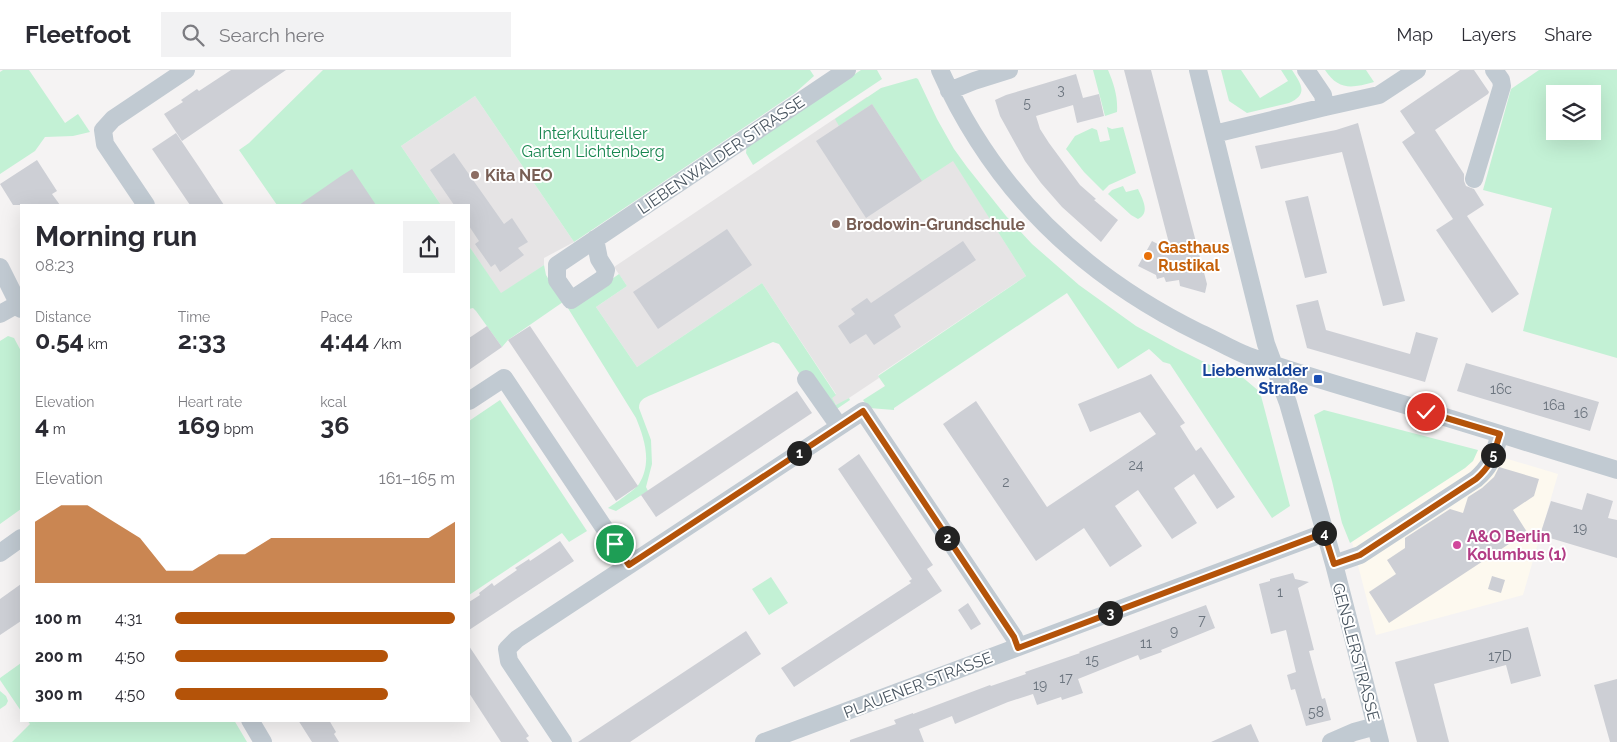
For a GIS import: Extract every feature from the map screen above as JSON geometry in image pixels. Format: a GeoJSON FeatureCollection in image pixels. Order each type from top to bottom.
{"type":"FeatureCollection","features":[{"type":"Feature","properties":{"kind":"street"},"geometry":{"type":"LineString","coordinates":[[145,204],[105,144],[103,130],[113,119],[186,70]]}},
{"type":"Feature","properties":{"kind":"street","name":"LIEBENWALDER STRASSE"},"geometry":{"type":"LineString","coordinates":[[595,240],[847,70]]}},
{"type":"Feature","properties":{"kind":"street"},"geometry":{"type":"LineString","coordinates":[[940,70],[964,119],[996,168],[1024,204],[1051,232],[1082,258],[1165,316],[1246,355],[1318,379],[1617,470]]}},
{"type":"Feature","properties":{"kind":"street"},"geometry":{"type":"LineString","coordinates":[[950,91],[1008,70]]}},
{"type":"Feature","properties":{"kind":"street","name":"GENSLERSTRASSE"},"geometry":{"type":"LineString","coordinates":[[1198,70],[1266,344],[1288,403],[1334,564],[1378,734]]}},
{"type":"Feature","properties":{"kind":"street"},"geometry":{"type":"LineString","coordinates":[[1306,70],[1323,95],[1325,107]]}},
{"type":"Feature","properties":{"kind":"street"},"geometry":{"type":"LineString","coordinates":[[1214,134],[1379,95],[1417,70]]}},
{"type":"Feature","properties":{"kind":"street"},"geometry":{"type":"LineString","coordinates":[[1474,179],[1502,86],[1501,80],[1494,70]]}},
{"type":"Feature","properties":{"kind":"street"},"geometry":{"type":"LineString","coordinates":[[0,267],[20,306],[0,314]]}},
{"type":"Feature","properties":{"kind":"street"},"geometry":{"type":"LineString","coordinates":[[470,400],[504,378],[629,565]]}},
{"type":"Feature","properties":{"kind":"street"},"geometry":{"type":"LineString","coordinates":[[806,379],[839,426]]}},
{"type":"Feature","properties":{"kind":"street"},"geometry":{"type":"LineString","coordinates":[[563,742],[509,661],[507,649],[517,639],[863,411],[1014,637],[1018,648]]}},
{"type":"Feature","properties":{"kind":"street"},"geometry":{"type":"LineString","coordinates":[[1334,564],[1360,555],[1476,479],[1487,469],[1500,434]]}},
{"type":"Feature","properties":{"kind":"street","name":"PLAUENER STRASSE"},"geometry":{"type":"LineString","coordinates":[[764,742],[1324,533]]}},
{"type":"Feature","properties":{"kind":"street"},"geometry":{"type":"LineString","coordinates":[[0,553],[20,539]]}},
{"type":"Feature","properties":{"kind":"street"},"geometry":{"type":"LineString","coordinates":[[251,722],[262,742]]}},
{"type":"Feature","properties":{"kind":"street"},"geometry":{"type":"LineString","coordinates":[[1331,742],[1354,732],[1378,734]]}},
{"type":"Feature","properties":{"kind":"shaded area","name":"Kita NEO"},"geometry":{"type":"Polygon","coordinates":[[[475,96],[574,242],[544,258],[544,265],[501,294],[470,248],[470,204],[440,204],[401,146],[475,96]]]}},
{"type":"Feature","properties":{"kind":"shaded area","name":"Brodowin-Grundschule"},"geometry":{"type":"Polygon","coordinates":[[[867,97],[953,160],[1026,276],[878,375],[879,378],[837,406],[831,398],[836,394],[762,283],[637,367],[596,307],[627,286],[614,267],[867,97]]]}},
{"type":"Feature","properties":{"kind":"shaded area"},"geometry":{"type":"Polygon","coordinates":[[[1478,450],[1558,474],[1523,595],[1376,635],[1352,542],[1465,468],[1473,461],[1478,450]]]}},
{"type":"Feature","properties":{"kind":"green space"},"geometry":{"type":"Polygon","coordinates":[[[3,70],[29,70],[65,123],[78,114],[90,132],[73,136],[45,137],[35,151],[0,174],[0,72],[3,70]]]}},
{"type":"Feature","properties":{"kind":"green space","name":"Interkultureller Garten Lichtenberg"},"geometry":{"type":"Polygon","coordinates":[[[323,70],[810,70],[814,76],[795,93],[574,242],[475,96],[401,146],[440,204],[276,204],[239,150],[249,143],[323,70]]]}},
{"type":"Feature","properties":{"kind":"green space"},"geometry":{"type":"Polygon","coordinates":[[[861,70],[877,70],[882,79],[753,165],[746,153],[747,145],[861,70]]]}},
{"type":"Feature","properties":{"kind":"green space"},"geometry":{"type":"Polygon","coordinates":[[[1093,70],[1108,70],[1115,91],[1117,112],[1105,116],[1093,70]]]}},
{"type":"Feature","properties":{"kind":"green space"},"geometry":{"type":"Polygon","coordinates":[[[1221,70],[1241,70],[1260,98],[1288,81],[1281,70],[1292,70],[1300,84],[1301,92],[1295,100],[1289,103],[1247,113],[1229,101],[1221,70]]]}},
{"type":"Feature","properties":{"kind":"green space"},"geometry":{"type":"Polygon","coordinates":[[[1325,70],[1366,70],[1374,82],[1359,86],[1341,85],[1335,82],[1325,70]]]}},
{"type":"Feature","properties":{"kind":"green space"},"geometry":{"type":"Polygon","coordinates":[[[1539,70],[1617,70],[1617,358],[1523,331],[1552,208],[1483,190],[1511,89],[1539,70]]]}},
{"type":"Feature","properties":{"kind":"green space"},"geometry":{"type":"Polygon","coordinates":[[[916,78],[954,149],[1006,216],[1032,244],[1079,285],[1136,326],[1212,366],[1241,376],[1260,392],[1290,506],[1272,518],[1170,364],[1163,362],[1149,349],[1118,369],[1067,293],[894,408],[894,410],[869,408],[863,400],[885,386],[878,376],[1026,276],[953,161],[922,181],[872,104],[839,126],[835,119],[881,88],[916,78]]]}},
{"type":"Feature","properties":{"kind":"green space"},"geometry":{"type":"Polygon","coordinates":[[[1107,127],[1112,129],[1123,127],[1136,173],[1109,185],[1103,191],[1084,172],[1066,149],[1075,136],[1092,128],[1097,130],[1100,142],[1110,140],[1107,127]]]}},
{"type":"Feature","properties":{"kind":"green space"},"geometry":{"type":"Polygon","coordinates":[[[1123,186],[1126,192],[1138,189],[1142,197],[1145,209],[1142,216],[1138,219],[1108,194],[1112,190],[1123,186]]]}},
{"type":"Feature","properties":{"kind":"green space"},"geometry":{"type":"Polygon","coordinates":[[[470,247],[501,293],[544,265],[546,275],[563,302],[508,340],[502,347],[473,308],[470,309],[470,247]]]}},
{"type":"Feature","properties":{"kind":"green space"},"geometry":{"type":"Polygon","coordinates":[[[619,274],[627,286],[596,307],[637,367],[762,283],[836,395],[832,398],[836,405],[849,398],[850,400],[825,417],[826,412],[779,344],[773,342],[648,396],[641,401],[639,408],[651,440],[652,464],[646,487],[648,491],[616,511],[608,508],[639,484],[645,468],[646,451],[636,418],[566,305],[575,305],[619,274]]]}},
{"type":"Feature","properties":{"kind":"green space"},"geometry":{"type":"Polygon","coordinates":[[[8,336],[14,338],[20,349],[20,510],[0,524],[0,341],[8,336]]]}},
{"type":"Feature","properties":{"kind":"green space"},"geometry":{"type":"Polygon","coordinates":[[[500,400],[587,531],[569,542],[562,533],[470,594],[470,420],[500,400]]]}},
{"type":"Feature","properties":{"kind":"green space"},"geometry":{"type":"Polygon","coordinates":[[[1324,410],[1478,450],[1473,461],[1465,468],[1350,543],[1342,523],[1314,415],[1324,410]]]}},
{"type":"Feature","properties":{"kind":"green space"},"geometry":{"type":"Polygon","coordinates":[[[771,577],[788,603],[769,615],[752,589],[771,577]]]}},
{"type":"Feature","properties":{"kind":"green space"},"geometry":{"type":"Polygon","coordinates":[[[20,664],[20,710],[0,680],[0,678],[20,664]]]}},
{"type":"Feature","properties":{"kind":"green space"},"geometry":{"type":"Polygon","coordinates":[[[0,691],[6,696],[8,701],[0,709],[0,691]]]}},
{"type":"Feature","properties":{"kind":"green space"},"geometry":{"type":"Polygon","coordinates":[[[28,722],[235,722],[247,742],[12,742],[30,724],[28,722]]]}},
{"type":"Feature","properties":{"kind":"building"},"geometry":{"type":"Polygon","coordinates":[[[231,70],[286,70],[182,141],[164,114],[183,102],[181,100],[197,89],[199,91],[231,70]]]}},
{"type":"Feature","properties":{"kind":"building"},"geometry":{"type":"Polygon","coordinates":[[[1124,70],[1151,70],[1207,284],[1205,293],[1180,286],[1179,280],[1166,282],[1164,277],[1157,279],[1156,275],[1138,266],[1152,241],[1171,251],[1124,70]]]}},
{"type":"Feature","properties":{"kind":"building"},"geometry":{"type":"Polygon","coordinates":[[[1460,70],[1474,70],[1489,92],[1435,130],[1464,174],[1466,186],[1474,189],[1484,205],[1467,216],[1519,294],[1492,313],[1436,230],[1453,219],[1402,142],[1415,133],[1400,111],[1460,70]]]}},
{"type":"Feature","properties":{"kind":"building"},"geometry":{"type":"Polygon","coordinates":[[[1076,74],[1083,98],[1099,94],[1104,116],[1077,123],[1073,105],[1036,116],[1040,129],[1080,185],[1096,199],[1094,200],[1118,220],[1101,242],[1062,207],[1041,183],[1025,161],[1000,116],[995,100],[1076,74]]]}},
{"type":"Feature","properties":{"kind":"building"},"geometry":{"type":"Polygon","coordinates":[[[872,104],[922,181],[866,218],[816,141],[872,104]]]}},
{"type":"Feature","properties":{"kind":"building"},"geometry":{"type":"Polygon","coordinates":[[[1358,123],[1405,301],[1383,306],[1342,152],[1261,169],[1255,146],[1336,130],[1358,123]]]}},
{"type":"Feature","properties":{"kind":"building"},"geometry":{"type":"Polygon","coordinates":[[[176,133],[223,204],[189,204],[152,149],[176,133]]]}},
{"type":"Feature","properties":{"kind":"building"},"geometry":{"type":"Polygon","coordinates":[[[454,153],[504,224],[512,218],[528,242],[518,248],[524,255],[500,272],[495,264],[491,267],[475,244],[479,241],[470,228],[470,204],[453,204],[430,170],[454,153]]]}},
{"type":"Feature","properties":{"kind":"building"},"geometry":{"type":"Polygon","coordinates":[[[37,160],[57,191],[52,194],[59,204],[13,205],[0,184],[37,160]]]}},
{"type":"Feature","properties":{"kind":"building"},"geometry":{"type":"Polygon","coordinates":[[[352,169],[375,204],[300,204],[352,169]]]}},
{"type":"Feature","properties":{"kind":"building"},"geometry":{"type":"Polygon","coordinates":[[[1308,196],[1327,273],[1305,278],[1285,201],[1308,196]]]}},
{"type":"Feature","properties":{"kind":"building"},"geometry":{"type":"Polygon","coordinates":[[[727,229],[752,265],[658,329],[633,292],[727,229]]]}},
{"type":"Feature","properties":{"kind":"building"},"geometry":{"type":"Polygon","coordinates":[[[963,241],[976,260],[894,315],[901,327],[874,345],[866,334],[850,344],[838,326],[855,314],[851,309],[867,298],[871,303],[963,241]]]}},
{"type":"Feature","properties":{"kind":"building"},"geometry":{"type":"Polygon","coordinates":[[[1318,300],[1326,330],[1410,354],[1416,332],[1438,338],[1425,382],[1307,348],[1296,305],[1318,300]]]}},
{"type":"Feature","properties":{"kind":"building"},"geometry":{"type":"Polygon","coordinates":[[[487,326],[502,347],[470,369],[470,337],[487,326]]]}},
{"type":"Feature","properties":{"kind":"building"},"geometry":{"type":"Polygon","coordinates":[[[530,326],[638,486],[616,501],[508,340],[530,326]]]}},
{"type":"Feature","properties":{"kind":"building"},"geometry":{"type":"Polygon","coordinates":[[[1466,363],[1599,402],[1590,431],[1457,391],[1466,363]]]}},
{"type":"Feature","properties":{"kind":"building"},"geometry":{"type":"Polygon","coordinates":[[[1151,374],[1185,423],[1180,426],[1196,451],[1201,447],[1235,497],[1217,509],[1194,474],[1174,488],[1197,523],[1172,539],[1138,490],[1115,506],[1142,546],[1110,567],[1084,528],[1036,561],[943,424],[976,401],[1047,507],[1156,434],[1140,412],[1090,432],[1078,404],[1151,374]]]}},
{"type":"Feature","properties":{"kind":"building"},"geometry":{"type":"Polygon","coordinates":[[[797,391],[812,413],[656,517],[641,495],[797,391]]]}},
{"type":"Feature","properties":{"kind":"building"},"geometry":{"type":"Polygon","coordinates":[[[859,454],[933,565],[927,569],[942,591],[794,687],[781,668],[911,583],[909,581],[912,579],[838,469],[859,454]]]}},
{"type":"Feature","properties":{"kind":"building","name":"A&O Berlin Kolumbus (1)"},"geometry":{"type":"Polygon","coordinates":[[[1499,467],[1539,479],[1534,496],[1513,510],[1527,532],[1389,623],[1369,592],[1396,574],[1387,560],[1405,548],[1405,538],[1450,509],[1463,513],[1468,497],[1494,477],[1499,467]]]}},
{"type":"Feature","properties":{"kind":"building"},"geometry":{"type":"Polygon","coordinates":[[[1587,493],[1613,501],[1608,518],[1617,520],[1617,558],[1540,535],[1551,501],[1582,510],[1587,493]]]}},
{"type":"Feature","properties":{"kind":"building"},"geometry":{"type":"Polygon","coordinates":[[[560,541],[574,561],[470,629],[470,601],[480,595],[479,593],[492,583],[494,586],[517,570],[515,568],[529,559],[530,561],[560,541]]]}},
{"type":"Feature","properties":{"kind":"building"},"geometry":{"type":"Polygon","coordinates":[[[1293,573],[1295,579],[1309,582],[1298,588],[1314,650],[1309,651],[1322,699],[1325,698],[1331,720],[1306,726],[1295,689],[1291,690],[1287,675],[1296,672],[1286,630],[1271,634],[1259,584],[1293,573]]]}},
{"type":"Feature","properties":{"kind":"building"},"geometry":{"type":"Polygon","coordinates":[[[1492,576],[1505,580],[1501,593],[1488,589],[1492,576]]]}},
{"type":"Feature","properties":{"kind":"building"},"geometry":{"type":"Polygon","coordinates":[[[20,585],[20,622],[0,635],[0,599],[20,585]]]}},
{"type":"Feature","properties":{"kind":"building"},"geometry":{"type":"Polygon","coordinates":[[[968,603],[981,624],[971,630],[958,610],[968,603]]]}},
{"type":"Feature","properties":{"kind":"building"},"geometry":{"type":"Polygon","coordinates":[[[1206,605],[1215,628],[1161,650],[1162,652],[1140,660],[1138,655],[1078,679],[1083,693],[1062,700],[1061,697],[1037,705],[1033,694],[1008,702],[955,724],[952,716],[919,729],[924,742],[850,742],[850,740],[896,724],[894,720],[1026,674],[1025,672],[1206,605]]]}},
{"type":"Feature","properties":{"kind":"building"},"geometry":{"type":"Polygon","coordinates":[[[1528,627],[1541,676],[1511,684],[1506,665],[1434,684],[1449,742],[1417,742],[1395,662],[1528,627]]]}},
{"type":"Feature","properties":{"kind":"building"},"geometry":{"type":"Polygon","coordinates":[[[746,631],[761,654],[630,742],[578,742],[746,631]]]}},
{"type":"Feature","properties":{"kind":"building"},"geometry":{"type":"Polygon","coordinates":[[[470,648],[529,736],[526,738],[529,742],[501,742],[470,695],[470,648]]]}},
{"type":"Feature","properties":{"kind":"building"},"geometry":{"type":"Polygon","coordinates":[[[1617,679],[1617,742],[1610,742],[1594,685],[1617,679]]]}},
{"type":"Feature","properties":{"kind":"building"},"geometry":{"type":"Polygon","coordinates":[[[299,722],[330,722],[339,742],[312,742],[299,722]]]}},
{"type":"Feature","properties":{"kind":"building"},"geometry":{"type":"Polygon","coordinates":[[[1251,724],[1259,742],[1211,742],[1251,724]]]}},
{"type":"Feature","properties":{"kind":"place","name":"Kita NEO"},"geometry":{"type":"Point","coordinates":[475,175]}},
{"type":"Feature","properties":{"kind":"place","name":"Brodowin-Grundschule"},"geometry":{"type":"Point","coordinates":[836,224]}},
{"type":"Feature","properties":{"kind":"place","name":"Gasthaus Rustikal"},"geometry":{"type":"Point","coordinates":[1148,256]}},
{"type":"Feature","properties":{"kind":"place","name":"Liebenwalder Straße"},"geometry":{"type":"Point","coordinates":[1318,379]}},
{"type":"Feature","properties":{"kind":"place","name":"A&O Berlin Kolumbus (1)"},"geometry":{"type":"Point","coordinates":[1457,545]}},
{"type":"Feature","properties":{"kind":"route"},"geometry":{"type":"LineString","coordinates":[[615,544],[629,565],[863,411],[1014,637],[1018,648],[1324,533],[1334,564],[1360,555],[1476,479],[1487,469],[1492,459],[1500,434],[1426,412]]}}]}
